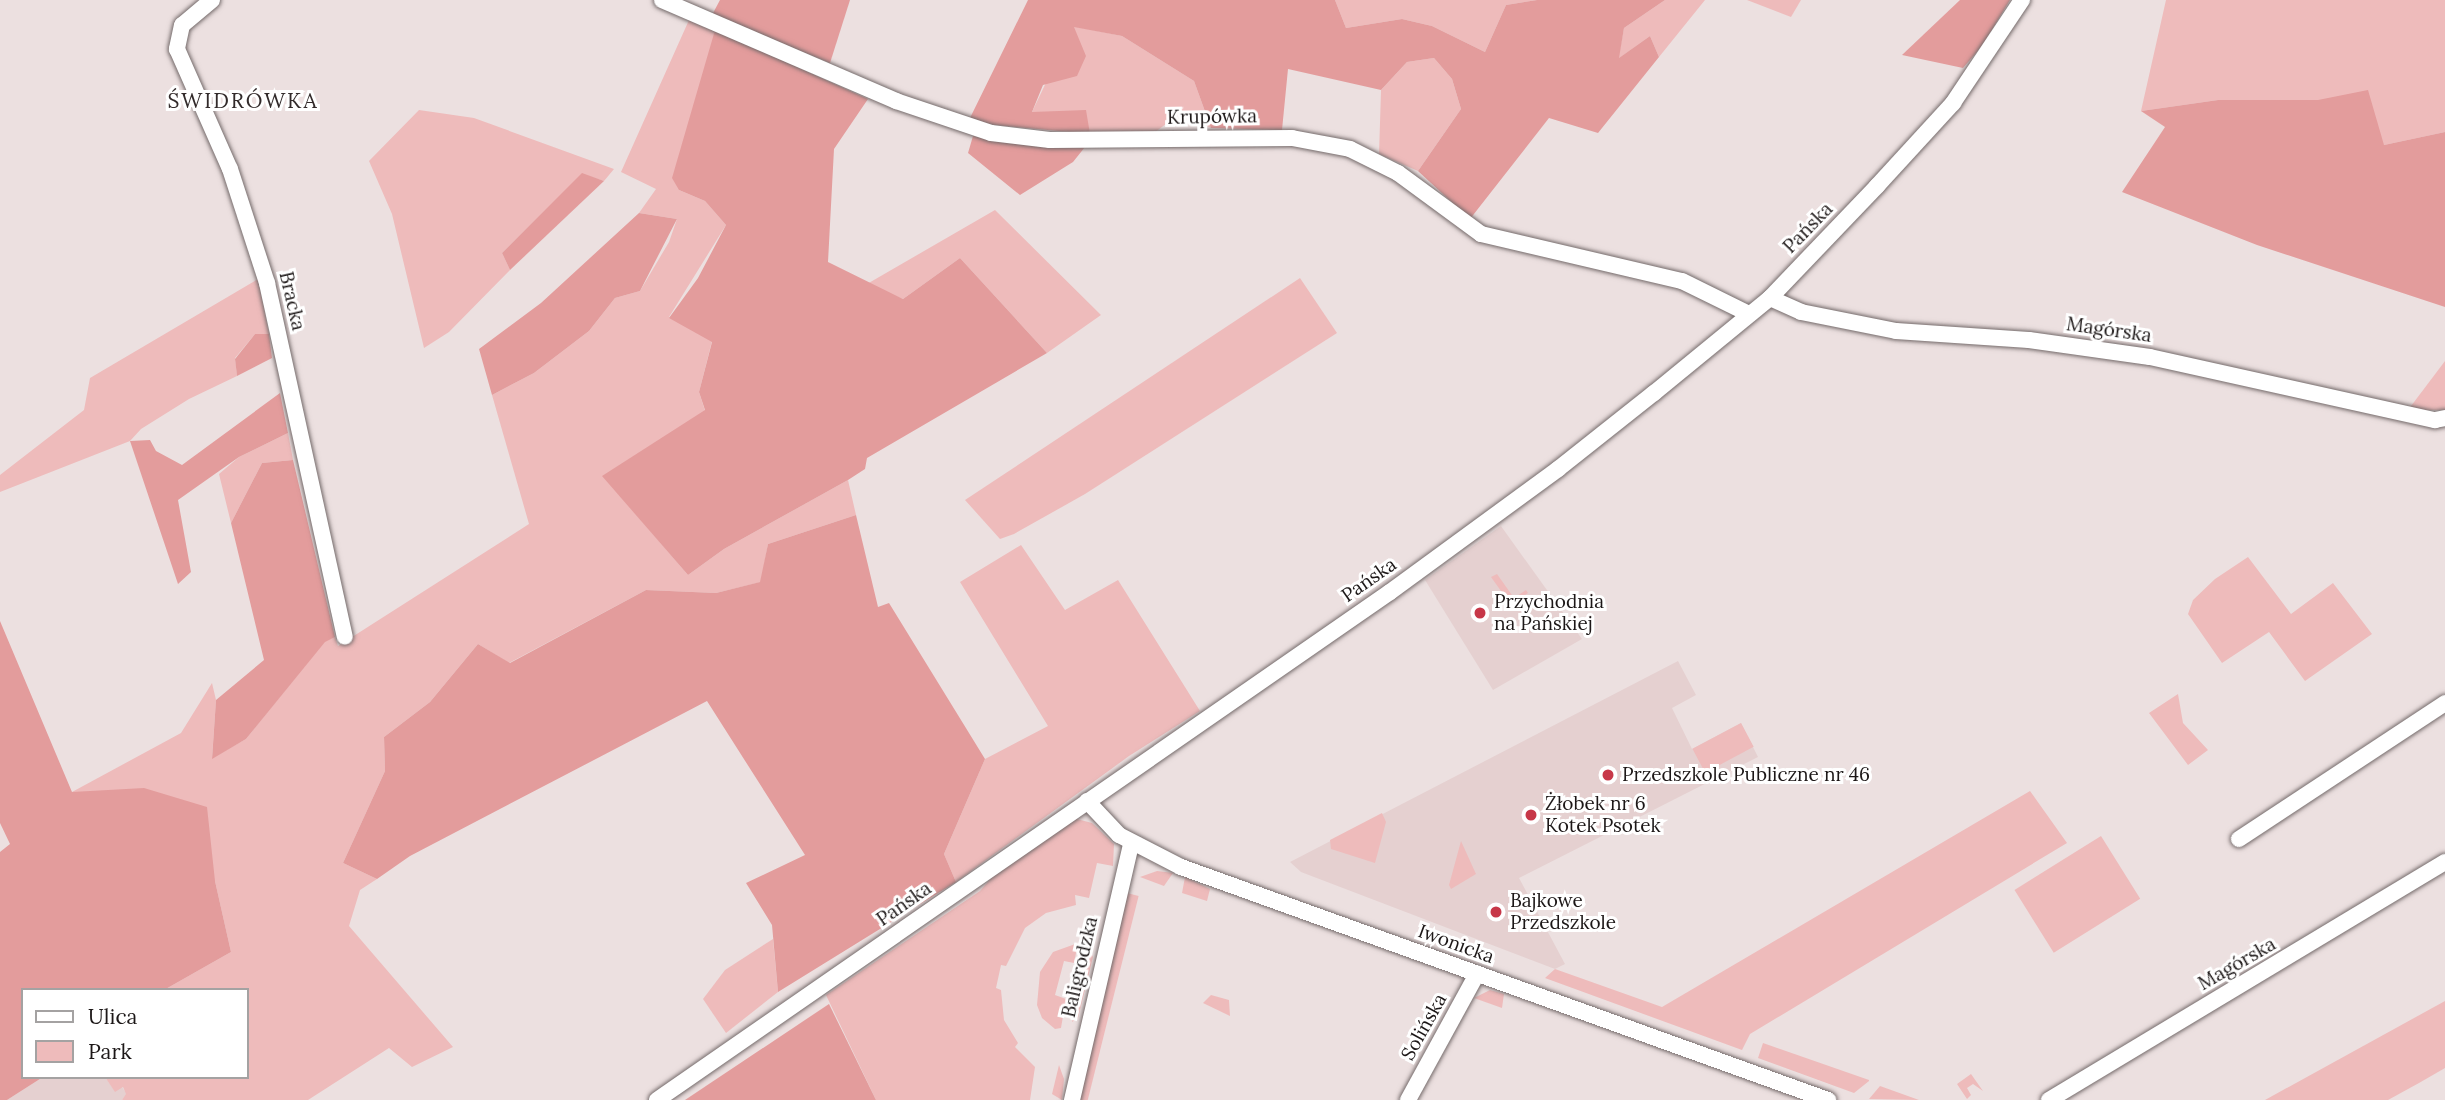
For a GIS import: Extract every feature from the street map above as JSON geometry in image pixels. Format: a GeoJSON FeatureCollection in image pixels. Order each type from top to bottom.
{"type":"FeatureCollection","features":[{"type":"Feature","properties":{"kind":"street","name":"Bracka"},"geometry":{"type":"LineString","coordinates":[[212,0],[183,25],[177,49],[230,169],[267,283],[345,636]]}},
{"type":"Feature","properties":{"kind":"street","name":"Krupówka"},"geometry":{"type":"LineString","coordinates":[[662,0],[888,98],[991,134],[1071,141],[1292,138],[1350,149],[1398,173],[1481,234],[1682,281],[1749,314]]}},
{"type":"Feature","properties":{"kind":"street","name":"Pańska"},"geometry":{"type":"LineString","coordinates":[[657,1100],[1489,521],[1770,298],[1953,103],[2022,0]]}},
{"type":"Feature","properties":{"kind":"street","name":"Magórska"},"geometry":{"type":"LineString","coordinates":[[1770,298],[1801,312],[1896,331],[2029,340],[2150,357],[2444,420]]}},
{"type":"Feature","properties":{"kind":"street"},"geometry":{"type":"LineString","coordinates":[[2239,839],[2445,703]]}},
{"type":"Feature","properties":{"kind":"street","name":"Iwonicka"},"geometry":{"type":"LineString","coordinates":[[1087,801],[1131,844],[1195,872],[1828,1100]]}},
{"type":"Feature","properties":{"kind":"street","name":"Baligrodzka"},"geometry":{"type":"LineString","coordinates":[[1072,1100],[1131,844]]}},
{"type":"Feature","properties":{"kind":"street","name":"Magórska"},"geometry":{"type":"LineString","coordinates":[[2049,1100],[2445,862]]}},
{"type":"Feature","properties":{"kind":"street","name":"Solińska"},"geometry":{"type":"LineString","coordinates":[[1408,1100],[1477,974]]}},
{"type":"Feature","properties":{"kind":"shaded area"},"geometry":{"type":"Polygon","coordinates":[[[720,0],[850,0],[830,63],[712,15],[720,0]]]}},
{"type":"Feature","properties":{"kind":"shaded area"},"geometry":{"type":"Polygon","coordinates":[[[1028,0],[1335,0],[1346,28],[1402,19],[1432,26],[1485,52],[1506,5],[1537,0],[1665,0],[1624,28],[1619,58],[1650,36],[1659,57],[1598,133],[1549,118],[1470,219],[1418,171],[1461,109],[1452,79],[1434,58],[1407,62],[1381,90],[1288,69],[1282,130],[1211,128],[1194,81],[1122,36],[1074,27],[1086,56],[1077,76],[1043,85],[1032,112],[1086,110],[1090,134],[985,124],[970,118],[1028,0]]]}},
{"type":"Feature","properties":{"kind":"shaded area"},"geometry":{"type":"Polygon","coordinates":[[[1960,0],[2010,0],[1982,46],[1963,68],[1902,55],[1960,0]]]}},
{"type":"Feature","properties":{"kind":"shaded area"},"geometry":{"type":"Polygon","coordinates":[[[715,30],[868,99],[834,149],[828,262],[903,299],[960,258],[1047,353],[867,458],[865,469],[724,549],[688,575],[602,476],[705,410],[699,392],[712,342],[669,318],[698,278],[726,225],[705,201],[679,190],[672,178],[715,30]]]}},
{"type":"Feature","properties":{"kind":"shaded area"},"geometry":{"type":"Polygon","coordinates":[[[2368,90],[2384,145],[2445,132],[2445,307],[2257,245],[2122,192],[2165,127],[2141,111],[2218,100],[2318,100],[2368,90]]]}},
{"type":"Feature","properties":{"kind":"shaded area"},"geometry":{"type":"Polygon","coordinates":[[[973,136],[1048,147],[1085,147],[1073,162],[1020,195],[968,153],[973,136]]]}},
{"type":"Feature","properties":{"kind":"shaded area"},"geometry":{"type":"Polygon","coordinates":[[[582,173],[604,181],[510,270],[502,253],[582,173]]]}},
{"type":"Feature","properties":{"kind":"shaded area"},"geometry":{"type":"Polygon","coordinates":[[[639,213],[677,219],[640,291],[615,298],[589,331],[534,373],[492,395],[479,349],[541,303],[639,213]]]}},
{"type":"Feature","properties":{"kind":"shaded area"},"geometry":{"type":"Polygon","coordinates":[[[255,334],[269,334],[272,358],[237,376],[235,359],[255,334]]]}},
{"type":"Feature","properties":{"kind":"shaded area"},"geometry":{"type":"Polygon","coordinates":[[[280,393],[288,433],[239,457],[178,500],[191,572],[178,584],[130,441],[150,440],[156,451],[182,465],[280,393]]]}},
{"type":"Feature","properties":{"kind":"shaded area"},"geometry":{"type":"Polygon","coordinates":[[[293,460],[335,637],[325,642],[246,739],[212,759],[216,700],[264,660],[231,523],[262,463],[293,460]]]}},
{"type":"Feature","properties":{"kind":"shaded area"},"geometry":{"type":"Polygon","coordinates":[[[856,515],[878,607],[889,603],[985,759],[944,854],[956,882],[778,992],[772,925],[746,883],[805,855],[707,701],[410,856],[377,879],[343,863],[385,771],[384,737],[430,702],[478,644],[510,663],[646,590],[716,593],[760,582],[768,544],[856,515]]]}},
{"type":"Feature","properties":{"kind":"shaded area"},"geometry":{"type":"Polygon","coordinates":[[[1501,526],[1582,639],[1493,690],[1425,580],[1501,526]]]}},
{"type":"Feature","properties":{"kind":"shaded area"},"geometry":{"type":"Polygon","coordinates":[[[0,621],[72,792],[144,788],[207,807],[215,881],[231,952],[168,988],[21,988],[21,1079],[40,1079],[7,1100],[0,1100],[0,852],[10,844],[0,823],[0,621]]]}},
{"type":"Feature","properties":{"kind":"shaded area"},"geometry":{"type":"Polygon","coordinates":[[[1678,661],[1696,695],[1672,708],[1692,749],[1741,723],[1758,757],[1519,878],[1565,964],[1555,969],[1301,872],[1290,862],[1678,661]]]}},
{"type":"Feature","properties":{"kind":"shaded area"},"geometry":{"type":"Polygon","coordinates":[[[829,1004],[876,1100],[685,1100],[829,1004]]]}},
{"type":"Feature","properties":{"kind":"shaded area"},"geometry":{"type":"Polygon","coordinates":[[[40,1079],[106,1079],[115,1091],[122,1087],[127,1094],[122,1100],[7,1100],[40,1079]]]}},
{"type":"Feature","properties":{"kind":"green space"},"geometry":{"type":"Polygon","coordinates":[[[1335,0],[1537,0],[1506,5],[1485,52],[1432,26],[1402,19],[1346,28],[1335,0]]]}},
{"type":"Feature","properties":{"kind":"green space"},"geometry":{"type":"Polygon","coordinates":[[[1665,0],[1705,0],[1659,57],[1650,36],[1618,59],[1624,28],[1665,0]]]}},
{"type":"Feature","properties":{"kind":"green space"},"geometry":{"type":"Polygon","coordinates":[[[1747,0],[1801,0],[1791,17],[1747,0]]]}},
{"type":"Feature","properties":{"kind":"green space"},"geometry":{"type":"Polygon","coordinates":[[[2166,0],[2445,0],[2445,132],[2384,145],[2329,101],[2218,100],[2141,111],[2166,0]]]}},
{"type":"Feature","properties":{"kind":"green space"},"geometry":{"type":"Polygon","coordinates":[[[689,20],[715,30],[679,190],[705,201],[726,225],[669,317],[712,341],[699,392],[705,411],[603,476],[688,575],[724,549],[848,480],[856,515],[768,544],[761,582],[716,593],[646,590],[509,663],[478,644],[430,702],[384,737],[385,771],[343,863],[377,879],[360,890],[349,926],[453,1047],[412,1067],[389,1048],[308,1100],[122,1100],[126,1094],[123,1087],[115,1092],[106,1079],[248,1079],[248,988],[168,988],[231,952],[215,881],[72,792],[181,733],[212,683],[216,700],[212,758],[246,739],[325,641],[335,637],[338,646],[529,524],[492,395],[534,373],[589,331],[615,298],[640,291],[669,242],[677,219],[639,213],[656,189],[621,172],[689,20]]]}},
{"type":"Feature","properties":{"kind":"green space"},"geometry":{"type":"Polygon","coordinates":[[[1073,26],[1122,36],[1194,81],[1211,128],[1179,114],[1154,133],[1090,134],[1032,112],[1073,26]]]}},
{"type":"Feature","properties":{"kind":"green space"},"geometry":{"type":"Polygon","coordinates":[[[1434,58],[1452,79],[1461,109],[1418,171],[1379,154],[1381,90],[1407,62],[1434,58]]]}},
{"type":"Feature","properties":{"kind":"green space"},"geometry":{"type":"Polygon","coordinates":[[[419,110],[474,118],[614,169],[604,181],[582,174],[502,253],[510,270],[449,332],[424,348],[392,214],[369,161],[419,110]]]}},
{"type":"Feature","properties":{"kind":"green space"},"geometry":{"type":"Polygon","coordinates":[[[995,210],[1101,315],[1047,353],[960,258],[903,299],[867,284],[995,210]]]}},
{"type":"Feature","properties":{"kind":"green space"},"geometry":{"type":"Polygon","coordinates":[[[1300,278],[1337,333],[1085,494],[1014,534],[1000,539],[965,500],[1300,278]]]}},
{"type":"Feature","properties":{"kind":"green space"},"geometry":{"type":"Polygon","coordinates":[[[258,279],[269,334],[255,334],[235,358],[237,376],[189,399],[141,429],[130,441],[0,492],[0,475],[84,410],[90,378],[258,279]]]}},
{"type":"Feature","properties":{"kind":"green space"},"geometry":{"type":"Polygon","coordinates":[[[2445,361],[2445,410],[2408,410],[2445,361]]]}},
{"type":"Feature","properties":{"kind":"green space"},"geometry":{"type":"Polygon","coordinates":[[[288,433],[293,460],[262,463],[231,523],[219,474],[239,457],[288,433]]]}},
{"type":"Feature","properties":{"kind":"green space"},"geometry":{"type":"Polygon","coordinates":[[[1021,545],[1065,610],[1118,580],[1200,711],[1129,756],[956,882],[944,854],[985,759],[1048,726],[960,582],[1021,545]]]}},
{"type":"Feature","properties":{"kind":"green space"},"geometry":{"type":"Polygon","coordinates":[[[2248,557],[2291,614],[2333,583],[2372,634],[2305,681],[2269,632],[2222,663],[2188,614],[2193,600],[2215,579],[2248,557]]]}},
{"type":"Feature","properties":{"kind":"green space"},"geometry":{"type":"Polygon","coordinates":[[[1497,574],[1514,598],[1526,590],[1528,593],[1511,605],[1491,577],[1497,574]]]}},
{"type":"Feature","properties":{"kind":"green space"},"geometry":{"type":"Polygon","coordinates":[[[2178,694],[2183,723],[2208,750],[2188,765],[2149,713],[2178,694]]]}},
{"type":"Feature","properties":{"kind":"green space"},"geometry":{"type":"Polygon","coordinates":[[[1741,723],[1754,747],[1705,773],[1692,749],[1741,723]]]}},
{"type":"Feature","properties":{"kind":"green space"},"geometry":{"type":"Polygon","coordinates":[[[2030,791],[2067,843],[1750,1034],[1742,1050],[1545,978],[1555,969],[1662,1007],[2030,791]]]}},
{"type":"Feature","properties":{"kind":"green space"},"geometry":{"type":"Polygon","coordinates":[[[1382,813],[1386,822],[1375,863],[1331,849],[1330,840],[1382,813]]]}},
{"type":"Feature","properties":{"kind":"green space"},"geometry":{"type":"Polygon","coordinates":[[[1073,818],[1092,823],[1114,844],[1113,866],[1097,863],[1089,898],[1075,895],[1076,905],[1046,913],[1025,928],[1006,966],[1001,965],[996,988],[1001,990],[1004,1020],[1018,1043],[1015,1047],[1035,1067],[1030,1100],[876,1100],[826,995],[980,891],[1000,868],[1073,818]]]}},
{"type":"Feature","properties":{"kind":"green space"},"geometry":{"type":"Polygon","coordinates":[[[2101,836],[2140,899],[2054,953],[2014,890],[2101,836]]]}},
{"type":"Feature","properties":{"kind":"green space"},"geometry":{"type":"Polygon","coordinates":[[[1461,841],[1476,874],[1451,889],[1449,885],[1461,841]]]}},
{"type":"Feature","properties":{"kind":"green space"},"geometry":{"type":"Polygon","coordinates":[[[1157,871],[1173,873],[1164,886],[1140,877],[1157,871]]]}},
{"type":"Feature","properties":{"kind":"green space"},"geometry":{"type":"Polygon","coordinates":[[[1185,877],[1210,889],[1207,901],[1182,893],[1185,877]]]}},
{"type":"Feature","properties":{"kind":"green space"},"geometry":{"type":"Polygon","coordinates":[[[1127,893],[1139,896],[1088,1100],[1076,1099],[1127,893]]]}},
{"type":"Feature","properties":{"kind":"green space"},"geometry":{"type":"Polygon","coordinates":[[[773,939],[778,992],[726,1033],[703,999],[725,970],[773,939]]]}},
{"type":"Feature","properties":{"kind":"green space"},"geometry":{"type":"Polygon","coordinates":[[[1078,943],[1074,963],[1064,961],[1055,995],[1066,999],[1061,1028],[1055,1029],[1042,1018],[1037,1005],[1040,972],[1053,952],[1078,943]]]}},
{"type":"Feature","properties":{"kind":"green space"},"geometry":{"type":"Polygon","coordinates":[[[1088,949],[1093,957],[1078,1018],[1072,1022],[1088,949]]]}},
{"type":"Feature","properties":{"kind":"green space"},"geometry":{"type":"Polygon","coordinates":[[[1490,990],[1504,994],[1502,1008],[1474,998],[1490,990]]]}},
{"type":"Feature","properties":{"kind":"green space"},"geometry":{"type":"Polygon","coordinates":[[[1211,995],[1229,1000],[1230,1016],[1203,1003],[1211,995]]]}},
{"type":"Feature","properties":{"kind":"green space"},"geometry":{"type":"Polygon","coordinates":[[[2445,1001],[2445,1068],[2419,1083],[2388,1100],[2265,1100],[2445,1001]]]}},
{"type":"Feature","properties":{"kind":"green space"},"geometry":{"type":"Polygon","coordinates":[[[1763,1043],[1869,1081],[1854,1093],[1758,1058],[1763,1043]]]}},
{"type":"Feature","properties":{"kind":"green space"},"geometry":{"type":"Polygon","coordinates":[[[1059,1065],[1064,1079],[1062,1100],[1052,1094],[1059,1065]]]}},
{"type":"Feature","properties":{"kind":"green space"},"geometry":{"type":"Polygon","coordinates":[[[1971,1074],[1983,1091],[1973,1084],[1967,1088],[1971,1095],[1967,1099],[1957,1084],[1971,1074]]]}},
{"type":"Feature","properties":{"kind":"green space"},"geometry":{"type":"Polygon","coordinates":[[[1880,1086],[1919,1100],[1869,1099],[1880,1086]]]}},
{"type":"Feature","properties":{"kind":"place","name":"Przychodnia na Pańskiej"},"geometry":{"type":"Point","coordinates":[1480,613]}},
{"type":"Feature","properties":{"kind":"place","name":"Przedszkole Publiczne nr 46"},"geometry":{"type":"Point","coordinates":[1608,775]}},
{"type":"Feature","properties":{"kind":"place","name":"Żłobek nr 6 Kotek Psotek"},"geometry":{"type":"Point","coordinates":[1531,815]}},
{"type":"Feature","properties":{"kind":"place","name":"Bajkowe Przedszkole"},"geometry":{"type":"Point","coordinates":[1496,912]}},
{"type":"Feature","properties":{"kind":"district","name":"ŚWIDRÓWKA"},"geometry":{"type":"Point","coordinates":[243,101]}}]}
